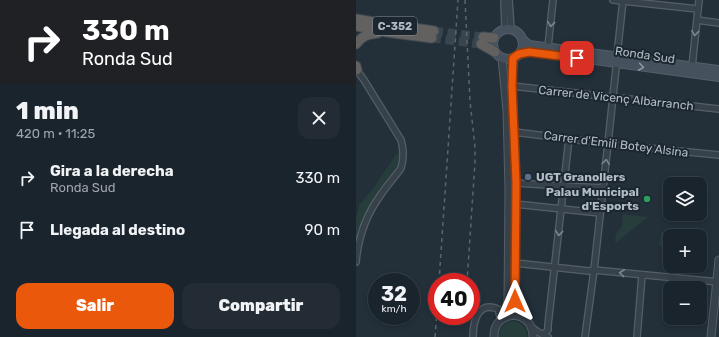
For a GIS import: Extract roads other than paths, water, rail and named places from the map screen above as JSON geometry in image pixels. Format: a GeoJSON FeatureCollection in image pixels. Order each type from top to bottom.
{"type":"FeatureCollection","features":[{"type":"Feature","properties":{"kind":"highway","name":"C-352"},"geometry":{"type":"LineString","coordinates":[[356,19],[386,24],[433,35],[386,32],[356,26]]}},
{"type":"Feature","properties":{"kind":"highway"},"geometry":{"type":"LineString","coordinates":[[356,44],[365,35],[386,32]]}},
{"type":"Feature","properties":{"kind":"highway"},"geometry":{"type":"LineString","coordinates":[[494,38],[482,40],[498,55]]}},
{"type":"Feature","properties":{"kind":"main road"},"geometry":{"type":"LineString","coordinates":[[508,29],[515,31],[522,39],[522,48],[516,56],[508,59],[498,55],[493,48],[492,42],[496,34],[500,31],[508,29]]}},
{"type":"Feature","properties":{"kind":"main road","name":"Ronda Sud"},"geometry":{"type":"LineString","coordinates":[[522,39],[530,45],[719,77]]}},
{"type":"Feature","properties":{"kind":"main road","name":"Ronda Sud"},"geometry":{"type":"LineString","coordinates":[[516,56],[529,52],[719,70]]}},
{"type":"Feature","properties":{"kind":"street"},"geometry":{"type":"LineString","coordinates":[[504,0],[508,29]]}},
{"type":"Feature","properties":{"kind":"street"},"geometry":{"type":"LineString","coordinates":[[508,29],[509,0]]}},
{"type":"Feature","properties":{"kind":"street"},"geometry":{"type":"LineString","coordinates":[[548,47],[553,0]]}},
{"type":"Feature","properties":{"kind":"street"},"geometry":{"type":"LineString","coordinates":[[613,0],[698,10]]}},
{"type":"Feature","properties":{"kind":"street"},"geometry":{"type":"LineString","coordinates":[[585,337],[618,60],[623,0]]}},
{"type":"Feature","properties":{"kind":"street"},"geometry":{"type":"LineString","coordinates":[[692,67],[699,0]]}},
{"type":"Feature","properties":{"kind":"street"},"geometry":{"type":"LineString","coordinates":[[697,20],[719,23]]}},
{"type":"Feature","properties":{"kind":"street"},"geometry":{"type":"LineString","coordinates":[[498,55],[507,111],[509,190],[508,298],[503,318]]}},
{"type":"Feature","properties":{"kind":"street"},"geometry":{"type":"LineString","coordinates":[[516,56],[512,86],[516,183],[515,301],[520,316]]}},
{"type":"Feature","properties":{"kind":"street"},"geometry":{"type":"LineString","coordinates":[[356,68],[401,140],[404,156],[401,168],[383,191],[370,212],[360,239],[356,262]]}},
{"type":"Feature","properties":{"kind":"street","name":"Carrer de Vicenç Albarranch"},"geometry":{"type":"LineString","coordinates":[[512,86],[719,109]]}},
{"type":"Feature","properties":{"kind":"street","name":"Carrer d'Emili Botey Alsina"},"geometry":{"type":"LineString","coordinates":[[514,132],[608,144],[719,155]]}},
{"type":"Feature","properties":{"kind":"street"},"geometry":{"type":"LineString","coordinates":[[531,327],[545,336],[548,330],[569,138]]}},
{"type":"Feature","properties":{"kind":"street"},"geometry":{"type":"LineString","coordinates":[[516,183],[603,188]]}},
{"type":"Feature","properties":{"kind":"street"},"geometry":{"type":"LineString","coordinates":[[516,204],[600,213]]}},
{"type":"Feature","properties":{"kind":"street"},"geometry":{"type":"LineString","coordinates":[[711,337],[718,282],[719,260]]}},
{"type":"Feature","properties":{"kind":"street"},"geometry":{"type":"LineString","coordinates":[[515,263],[718,282]]}},
{"type":"Feature","properties":{"kind":"street"},"geometry":{"type":"LineString","coordinates":[[637,337],[642,275]]}},
{"type":"Feature","properties":{"kind":"street"},"geometry":{"type":"LineString","coordinates":[[473,337],[475,320],[483,309],[490,307],[498,309],[503,318]]}},
{"type":"Feature","properties":{"kind":"street"},"geometry":{"type":"LineString","coordinates":[[494,337],[494,330],[497,324],[503,318],[512,315],[520,316],[528,322],[533,332],[533,337]]}},
{"type":"Feature","properties":{"kind":"tunnel"},"geometry":{"type":"LineString","coordinates":[[434,31],[483,37]]}},
{"type":"Feature","properties":{"kind":"tunnel"},"geometry":{"type":"LineString","coordinates":[[432,38],[481,44]]}},
{"type":"Feature","properties":{"kind":"railway"},"geometry":{"type":"LineString","coordinates":[[440,273],[458,0]]}},
{"type":"Feature","properties":{"kind":"railway"},"geometry":{"type":"LineString","coordinates":[[465,0],[470,101],[475,147],[468,273]]}},
{"type":"Feature","properties":{"kind":"railway"},"geometry":{"type":"LineString","coordinates":[[435,337],[436,325]]}},
{"type":"Feature","properties":{"kind":"place","name":"UGT Granollers"},"geometry":{"type":"Point","coordinates":[528,177]}},
{"type":"Feature","properties":{"kind":"place","name":"Palau Municipal d'Esports"},"geometry":{"type":"Point","coordinates":[647,199]}}]}
